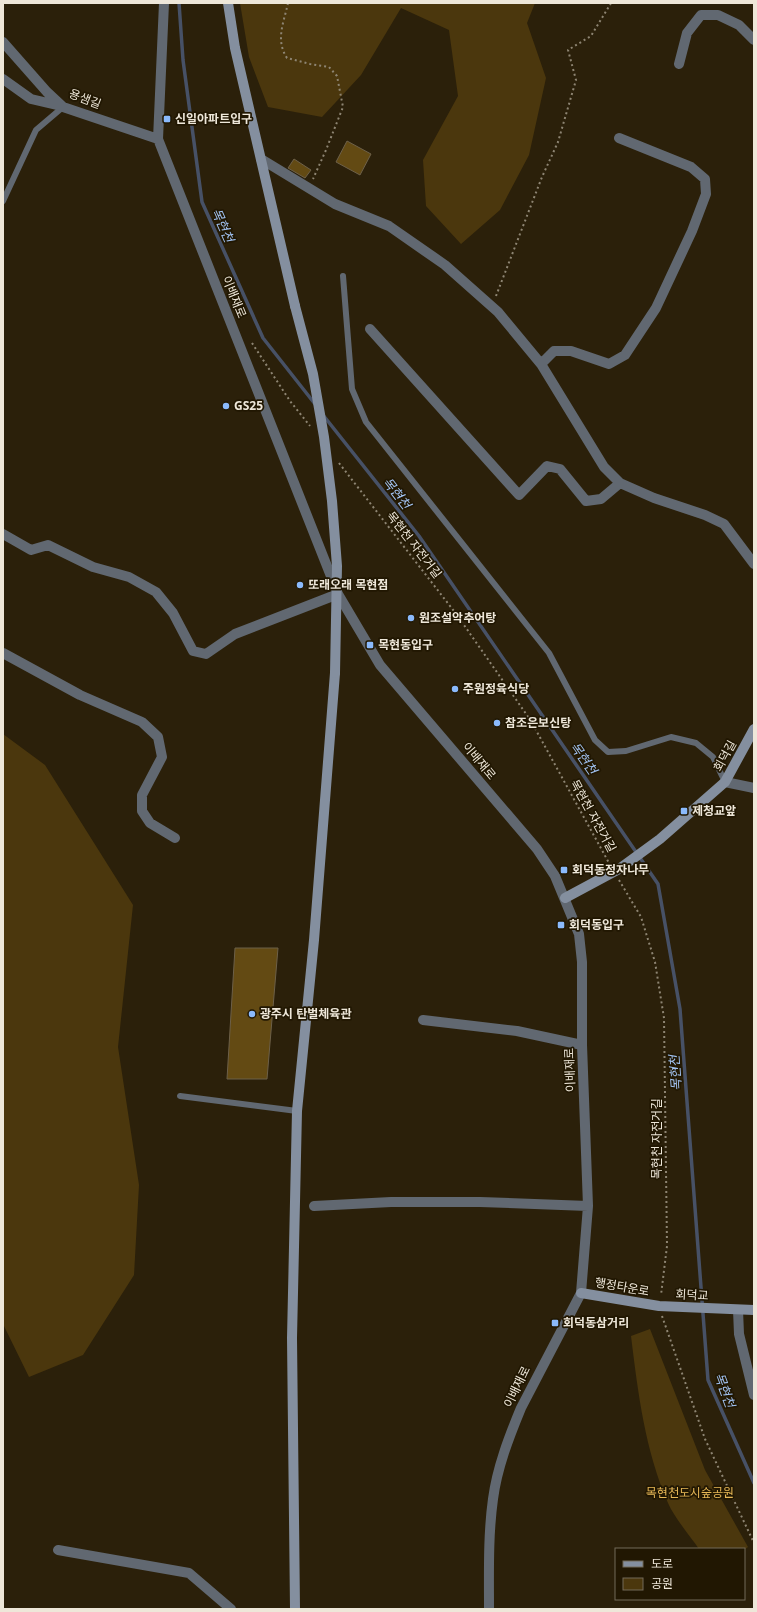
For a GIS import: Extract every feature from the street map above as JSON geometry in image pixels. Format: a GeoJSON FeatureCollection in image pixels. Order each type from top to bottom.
{"type":"FeatureCollection","features":[{"type":"Feature","properties":{"kind":"main road"},"geometry":{"type":"LineString","coordinates":[[228,3],[235,48],[295,306],[314,374],[332,501],[337,566],[335,673],[314,940],[297,1110],[292,1338],[295,1609]]}},
{"type":"Feature","properties":{"kind":"main road","name":"회덕길"},"geometry":{"type":"LineString","coordinates":[[565,898],[616,870],[660,839],[725,782],[754,729]]}},
{"type":"Feature","properties":{"kind":"main road","name":"행정타운로"},"geometry":{"type":"LineString","coordinates":[[581,1293],[658,1306]]}},
{"type":"Feature","properties":{"kind":"main road","name":"회덕교"},"geometry":{"type":"LineString","coordinates":[[658,1306],[738,1310]]}},
{"type":"Feature","properties":{"kind":"main road"},"geometry":{"type":"LineString","coordinates":[[738,1310],[754,1310]]}},
{"type":"Feature","properties":{"kind":"street","name":"이배재로"},"geometry":{"type":"LineString","coordinates":[[164,3],[158,139],[338,594],[380,664],[537,850],[555,876],[579,934],[582,962],[582,1045],[588,1206],[581,1293],[521,1408],[512,1428],[497,1475],[491,1521],[489,1609]]}},
{"type":"Feature","properties":{"kind":"street"},"geometry":{"type":"LineString","coordinates":[[679,64],[687,33],[701,15],[718,15],[739,25],[754,40]]}},
{"type":"Feature","properties":{"kind":"street","name":"용샘길"},"geometry":{"type":"LineString","coordinates":[[3,42],[47,92],[63,107],[158,139]]}},
{"type":"Feature","properties":{"kind":"street"},"geometry":{"type":"LineString","coordinates":[[3,79],[31,99],[63,107]]}},
{"type":"Feature","properties":{"kind":"street"},"geometry":{"type":"LineString","coordinates":[[541,364],[554,351],[571,351],[609,364],[625,355],[656,308],[692,231],[706,194],[705,180],[691,168],[619,138]]}},
{"type":"Feature","properties":{"kind":"street"},"geometry":{"type":"LineString","coordinates":[[261,159],[335,204],[389,226],[444,265],[498,312],[541,364],[604,467],[620,483],[654,498],[705,515],[724,524],[754,564]]}},
{"type":"Feature","properties":{"kind":"street"},"geometry":{"type":"LineString","coordinates":[[370,329],[519,495],[548,466],[560,468],[586,501],[601,499],[620,483]]}},
{"type":"Feature","properties":{"kind":"street"},"geometry":{"type":"LineString","coordinates":[[3,534],[31,550],[48,545],[93,567],[129,577],[156,592],[173,613],[193,651],[206,654],[235,634],[338,594]]}},
{"type":"Feature","properties":{"kind":"street"},"geometry":{"type":"LineString","coordinates":[[3,652],[80,695],[142,722],[158,737],[162,757],[142,795],[142,811],[150,823],[176,838]]}},
{"type":"Feature","properties":{"kind":"street"},"geometry":{"type":"LineString","coordinates":[[725,782],[754,788]]}},
{"type":"Feature","properties":{"kind":"street"},"geometry":{"type":"LineString","coordinates":[[422,1020],[517,1031],[582,1045]]}},
{"type":"Feature","properties":{"kind":"street"},"geometry":{"type":"LineString","coordinates":[[314,1206],[391,1202],[480,1202],[588,1206]]}},
{"type":"Feature","properties":{"kind":"street"},"geometry":{"type":"LineString","coordinates":[[738,1310],[740,1334],[754,1395]]}},
{"type":"Feature","properties":{"kind":"street"},"geometry":{"type":"LineString","coordinates":[[58,1550],[189,1573],[231,1609]]}},
{"type":"Feature","properties":{"kind":"lane"},"geometry":{"type":"LineString","coordinates":[[3,201],[36,130],[63,107]]}},
{"type":"Feature","properties":{"kind":"lane"},"geometry":{"type":"LineString","coordinates":[[343,276],[352,389],[366,422],[549,653],[595,740],[608,752],[626,751],[671,737],[696,743],[713,757],[725,782]]}},
{"type":"Feature","properties":{"kind":"lane"},"geometry":{"type":"LineString","coordinates":[[180,1096],[297,1110]]}},
{"type":"Feature","properties":{"kind":"path"},"geometry":{"type":"LineString","coordinates":[[288,3],[282,22],[280,39],[282,51],[287,58],[329,67],[337,76],[343,107],[309,188]]}},
{"type":"Feature","properties":{"kind":"path"},"geometry":{"type":"LineString","coordinates":[[491,306],[542,177],[558,142],[576,80],[568,50],[590,36],[611,3]]}},
{"type":"Feature","properties":{"kind":"path"},"geometry":{"type":"LineString","coordinates":[[251,341],[267,367],[310,426]]}},
{"type":"Feature","properties":{"kind":"path","name":"목현천 자전거길"},"geometry":{"type":"LineString","coordinates":[[334,458],[457,615],[531,721],[616,870],[641,917],[654,962],[664,1018],[667,1246],[658,1306],[705,1439],[754,1543]]}},
{"type":"Feature","properties":{"kind":"green space"},"geometry":{"type":"Polygon","coordinates":[[[240,3],[535,3],[527,23],[546,78],[529,155],[500,210],[461,244],[426,206],[423,160],[458,96],[449,30],[401,8],[361,75],[322,117],[268,107],[249,57],[240,3]]]}},
{"type":"Feature","properties":{"kind":"green space"},"geometry":{"type":"Polygon","coordinates":[[[3,734],[45,765],[133,905],[118,1047],[139,1185],[134,1275],[83,1355],[29,1377],[3,1324],[3,734]]]}},
{"type":"Feature","properties":{"kind":"green space","name":"목현천도시숲공원"},"geometry":{"type":"Polygon","coordinates":[[[650,1329],[705,1470],[748,1547],[745,1549],[745,1548],[698,1548],[668,1503],[660,1483],[648,1442],[636,1379],[631,1336],[650,1329]]]}},
{"type":"Feature","properties":{"kind":"building"},"geometry":{"type":"Polygon","coordinates":[[[347,141],[371,154],[360,175],[336,162],[347,141]]]}},
{"type":"Feature","properties":{"kind":"building"},"geometry":{"type":"Polygon","coordinates":[[[294,159],[311,170],[305,178],[288,168],[294,159]]]}},
{"type":"Feature","properties":{"kind":"building","name":"광주시 탄벌체육관"},"geometry":{"type":"Polygon","coordinates":[[[235,948],[278,948],[267,1079],[227,1079],[235,948]]]}},
{"type":"Feature","properties":{"kind":"waterway","name":"목현천"},"geometry":{"type":"LineString","coordinates":[[179,3],[183,60],[202,202],[263,338],[315,404]]}},
{"type":"Feature","properties":{"kind":"waterway","name":"목현천"},"geometry":{"type":"LineString","coordinates":[[323,415],[419,536],[658,884],[680,1009],[708,1380],[754,1483]]}},
{"type":"Feature","properties":{"kind":"place","name":"신일아파트입구"},"geometry":{"type":"Point","coordinates":[167,119]}},
{"type":"Feature","properties":{"kind":"place","name":"GS25"},"geometry":{"type":"Point","coordinates":[226,406]}},
{"type":"Feature","properties":{"kind":"place","name":"또래오래 목현점"},"geometry":{"type":"Point","coordinates":[300,585]}},
{"type":"Feature","properties":{"kind":"place","name":"원조설악추어탕"},"geometry":{"type":"Point","coordinates":[411,618]}},
{"type":"Feature","properties":{"kind":"place","name":"목현동입구"},"geometry":{"type":"Point","coordinates":[370,645]}},
{"type":"Feature","properties":{"kind":"place","name":"주원정육식당"},"geometry":{"type":"Point","coordinates":[455,689]}},
{"type":"Feature","properties":{"kind":"place","name":"참조은보신탕"},"geometry":{"type":"Point","coordinates":[497,723]}},
{"type":"Feature","properties":{"kind":"place","name":"제청교앞"},"geometry":{"type":"Point","coordinates":[684,811]}},
{"type":"Feature","properties":{"kind":"place","name":"회덕동정자나무"},"geometry":{"type":"Point","coordinates":[564,870]}},
{"type":"Feature","properties":{"kind":"place","name":"회덕동입구"},"geometry":{"type":"Point","coordinates":[561,925]}},
{"type":"Feature","properties":{"kind":"place","name":"광주시 탄벌체육관"},"geometry":{"type":"Point","coordinates":[252,1014]}},
{"type":"Feature","properties":{"kind":"place","name":"회덕동삼거리"},"geometry":{"type":"Point","coordinates":[555,1323]}}]}
